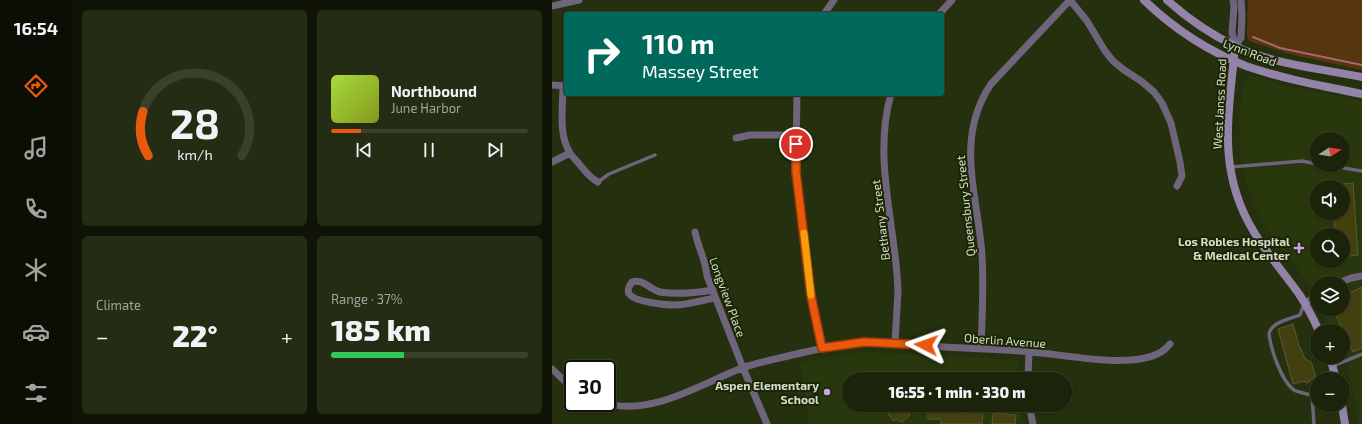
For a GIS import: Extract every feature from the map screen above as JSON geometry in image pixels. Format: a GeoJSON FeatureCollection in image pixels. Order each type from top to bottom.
{"type":"FeatureCollection","features":[{"type":"Feature","properties":{"kind":"main road","name":"Lynn Road"},"geometry":{"type":"LineString","coordinates":[[1144,0],[1185,34],[1220,54],[1245,65],[1277,75],[1362,94]]}},
{"type":"Feature","properties":{"kind":"main road","name":"Lynn Road"},"geometry":{"type":"LineString","coordinates":[[1167,0],[1188,17],[1235,46],[1287,63],[1362,77]]}},
{"type":"Feature","properties":{"kind":"main road","name":"West Janss Road"},"geometry":{"type":"LineString","coordinates":[[1235,46],[1227,130],[1229,167],[1235,192],[1247,220],[1262,245],[1305,303],[1316,324]]}},
{"type":"Feature","properties":{"kind":"main road"},"geometry":{"type":"LineString","coordinates":[[1333,366],[1334,372]]}},
{"type":"Feature","properties":{"kind":"main road"},"geometry":{"type":"LineString","coordinates":[[1343,412],[1345,424]]}},
{"type":"Feature","properties":{"kind":"street"},"geometry":{"type":"LineString","coordinates":[[552,6],[579,0]]}},
{"type":"Feature","properties":{"kind":"street"},"geometry":{"type":"LineString","coordinates":[[825,12],[834,0]]}},
{"type":"Feature","properties":{"kind":"street"},"geometry":{"type":"LineString","coordinates":[[941,12],[952,0]]}},
{"type":"Feature","properties":{"kind":"street"},"geometry":{"type":"LineString","coordinates":[[1070,0],[1087,21],[1105,51],[1113,61],[1154,92],[1162,103],[1171,123],[1180,162],[1182,176],[1177,186]]}},
{"type":"Feature","properties":{"kind":"street","name":"Queensbury Street"},"geometry":{"type":"LineString","coordinates":[[980,349],[983,285],[982,257],[970,155],[975,117],[985,93],[991,84],[1070,0]]}},
{"type":"Feature","properties":{"kind":"street","name":"West Janss Road"},"geometry":{"type":"LineString","coordinates":[[1233,0],[1234,7],[1232,32],[1235,46]]}},
{"type":"Feature","properties":{"kind":"street","name":"West Janss Road"},"geometry":{"type":"LineString","coordinates":[[1235,46],[1241,38],[1241,0]]}},
{"type":"Feature","properties":{"kind":"street"},"geometry":{"type":"LineString","coordinates":[[552,85],[564,86]]}},
{"type":"Feature","properties":{"kind":"street"},"geometry":{"type":"LineString","coordinates":[[565,96],[563,128],[570,152],[592,179],[598,182]]}},
{"type":"Feature","properties":{"kind":"street"},"geometry":{"type":"LineString","coordinates":[[797,96],[796,172],[811,296],[822,348]]}},
{"type":"Feature","properties":{"kind":"street","name":"Bethany Street"},"geometry":{"type":"LineString","coordinates":[[891,96],[885,123],[883,154],[897,274],[895,343]]}},
{"type":"Feature","properties":{"kind":"street"},"geometry":{"type":"LineString","coordinates":[[736,138],[750,135],[797,135]]}},
{"type":"Feature","properties":{"kind":"street"},"geometry":{"type":"LineString","coordinates":[[552,162],[570,152]]}},
{"type":"Feature","properties":{"kind":"street","name":"Longview Place"},"geometry":{"type":"LineString","coordinates":[[694,232],[706,268],[707,276],[743,368],[767,424]]}},
{"type":"Feature","properties":{"kind":"street"},"geometry":{"type":"LineString","coordinates":[[1350,278],[1362,276]]}},
{"type":"Feature","properties":{"kind":"street"},"geometry":{"type":"LineString","coordinates":[[641,281],[659,292],[714,294],[676,305],[664,305],[652,303],[631,296],[628,290],[632,282],[641,281]]}},
{"type":"Feature","properties":{"kind":"street"},"geometry":{"type":"LineString","coordinates":[[1305,303],[1310,300]]}},
{"type":"Feature","properties":{"kind":"street","name":"Oberlin Avenue"},"geometry":{"type":"LineString","coordinates":[[616,405],[637,406],[654,403],[743,368],[822,348],[858,343],[895,343],[1029,352],[1105,360],[1145,357],[1161,352],[1170,344]]}},
{"type":"Feature","properties":{"kind":"street"},"geometry":{"type":"LineString","coordinates":[[1028,372],[1029,352]]}},
{"type":"Feature","properties":{"kind":"street"},"geometry":{"type":"LineString","coordinates":[[552,369],[564,380]]}},
{"type":"Feature","properties":{"kind":"street"},"geometry":{"type":"LineString","coordinates":[[1030,412],[1033,424]]}},
{"type":"Feature","properties":{"kind":"lane"},"geometry":{"type":"LineString","coordinates":[[598,182],[609,174],[655,155]]}},
{"type":"Feature","properties":{"kind":"lane"},"geometry":{"type":"LineString","coordinates":[[1229,167],[1302,161],[1310,163]]}},
{"type":"Feature","properties":{"kind":"lane"},"geometry":{"type":"LineString","coordinates":[[1350,169],[1362,171]]}},
{"type":"Feature","properties":{"kind":"lane"},"geometry":{"type":"LineString","coordinates":[[1305,303],[1300,315],[1274,325],[1269,330],[1268,334],[1278,365],[1287,382],[1293,390],[1312,396],[1314,424]]}},
{"type":"Feature","properties":{"kind":"lane"},"geometry":{"type":"LineString","coordinates":[[1333,366],[1362,354]]}},
{"type":"Feature","properties":{"kind":"shaded area"},"geometry":{"type":"Polygon","coordinates":[[[1248,0],[1362,0],[1362,70],[1293,55],[1248,40],[1248,0]]]}},
{"type":"Feature","properties":{"kind":"shaded area","name":"Los Robles Hospital & Medical Center"},"geometry":{"type":"Polygon","coordinates":[[[1251,76],[1292,87],[1362,101],[1362,424],[1358,424],[1350,372],[1348,372],[1347,368],[1348,364],[1350,364],[1350,324],[1329,324],[1325,316],[1350,316],[1350,276],[1310,276],[1310,284],[1308,283],[1271,235],[1258,212],[1244,178],[1245,174],[1240,159],[1239,118],[1244,81],[1247,77],[1251,76]]]}},
{"type":"Feature","properties":{"kind":"shaded area","name":"Aspen Elementary School"},"geometry":{"type":"Polygon","coordinates":[[[870,352],[1017,360],[1019,361],[1018,372],[842,372],[842,412],[1021,412],[1024,424],[809,424],[800,363],[853,353],[870,352]]]}},
{"type":"Feature","properties":{"kind":"building"},"geometry":{"type":"Polygon","coordinates":[[[1350,183],[1353,183],[1358,255],[1350,256],[1350,228],[1335,228],[1334,220],[1350,220],[1350,183]]]}},
{"type":"Feature","properties":{"kind":"building"},"geometry":{"type":"Polygon","coordinates":[[[1362,287],[1362,348],[1353,352],[1350,346],[1350,324],[1340,324],[1336,316],[1350,316],[1350,293],[1362,287]]]}},
{"type":"Feature","properties":{"kind":"building"},"geometry":{"type":"Polygon","coordinates":[[[1293,324],[1300,349],[1305,359],[1312,364],[1314,372],[1310,372],[1310,381],[1293,384],[1278,329],[1293,324]]]}},
{"type":"Feature","properties":{"kind":"building"},"geometry":{"type":"Polygon","coordinates":[[[890,412],[909,412],[909,416],[902,422],[896,419],[894,421],[888,414],[890,412]]]}},
{"type":"Feature","properties":{"kind":"building"},"geometry":{"type":"Polygon","coordinates":[[[928,412],[983,412],[982,424],[941,424],[941,419],[928,419],[928,412]]]}},
{"type":"Feature","properties":{"kind":"building"},"geometry":{"type":"Polygon","coordinates":[[[993,413],[1016,415],[1015,424],[992,424],[993,413]]]}},
{"type":"Feature","properties":{"kind":"waterway"},"geometry":{"type":"LineString","coordinates":[[1253,37],[1280,48],[1362,65]]}},
{"type":"Feature","properties":{"kind":"slow traffic"},"geometry":{"type":"LineString","coordinates":[[804,233],[811,295]]}},
{"type":"Feature","properties":{"kind":"place","name":"Los Robles Hospital & Medical Center"},"geometry":{"type":"Point","coordinates":[1299,248]}},
{"type":"Feature","properties":{"kind":"place","name":"Aspen Elementary School"},"geometry":{"type":"Point","coordinates":[827,392]}},
{"type":"Feature","properties":{"kind":"route"},"geometry":{"type":"LineString","coordinates":[[796,144],[796,172],[811,296],[822,348],[864,342],[926,345]]}}]}
